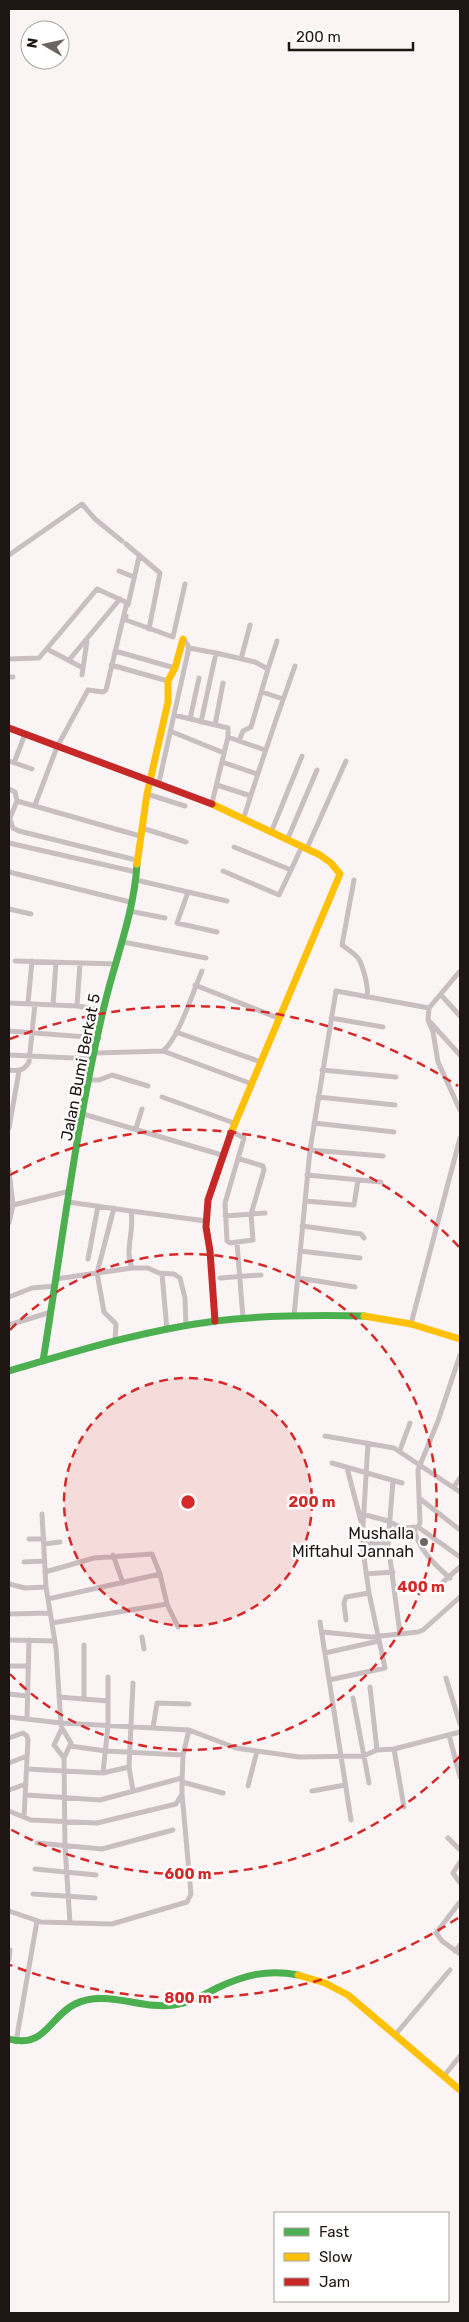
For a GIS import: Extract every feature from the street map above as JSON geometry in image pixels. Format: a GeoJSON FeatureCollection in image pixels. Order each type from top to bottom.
{"type":"FeatureCollection","features":[{"type":"Feature","properties":{"kind":"street"},"geometry":{"type":"LineString","coordinates":[[9,554],[82,504],[95,519],[160,573],[149,629]]}},
{"type":"Feature","properties":{"kind":"street"},"geometry":{"type":"LineString","coordinates":[[35,805],[58,747],[88,690],[103,692],[106,690],[140,557]]}},
{"type":"Feature","properties":{"kind":"street"},"geometry":{"type":"LineString","coordinates":[[119,571],[134,577]]}},
{"type":"Feature","properties":{"kind":"street"},"geometry":{"type":"LineString","coordinates":[[128,602],[125,619],[149,629],[174,636],[185,584]]}},
{"type":"Feature","properties":{"kind":"street"},"geometry":{"type":"LineString","coordinates":[[9,659],[39,658],[96,588],[128,602]]}},
{"type":"Feature","properties":{"kind":"street"},"geometry":{"type":"LineString","coordinates":[[69,660],[88,640],[120,599]]}},
{"type":"Feature","properties":{"kind":"street"},"geometry":{"type":"LineString","coordinates":[[241,659],[250,625]]}},
{"type":"Feature","properties":{"kind":"street"},"geometry":{"type":"LineString","coordinates":[[111,666],[168,681],[175,668],[182,639]]}},
{"type":"Feature","properties":{"kind":"street"},"geometry":{"type":"LineString","coordinates":[[182,639],[189,648],[255,662],[268,669]]}},
{"type":"Feature","properties":{"kind":"street"},"geometry":{"type":"LineString","coordinates":[[82,675],[88,640]]}},
{"type":"Feature","properties":{"kind":"street"},"geometry":{"type":"LineString","coordinates":[[239,741],[243,730],[253,724],[277,641]]}},
{"type":"Feature","properties":{"kind":"street"},"geometry":{"type":"LineString","coordinates":[[155,781],[170,731],[189,648]]}},
{"type":"Feature","properties":{"kind":"street"},"geometry":{"type":"LineString","coordinates":[[47,649],[83,668]]}},
{"type":"Feature","properties":{"kind":"street"},"geometry":{"type":"LineString","coordinates":[[115,651],[175,668]]}},
{"type":"Feature","properties":{"kind":"street"},"geometry":{"type":"LineString","coordinates":[[202,722],[216,653]]}},
{"type":"Feature","properties":{"kind":"street"},"geometry":{"type":"LineString","coordinates":[[244,817],[265,750],[272,736],[295,666]]}},
{"type":"Feature","properties":{"kind":"street"},"geometry":{"type":"LineString","coordinates":[[190,719],[198,678]]}},
{"type":"Feature","properties":{"kind":"street","name":"Jalan Bumi Berkat 5"},"geometry":{"type":"LineString","coordinates":[[43,1361],[83,1114],[103,1010],[123,942],[136,876],[136,860],[147,794],[155,781],[168,702],[168,681]]}},
{"type":"Feature","properties":{"kind":"street"},"geometry":{"type":"LineString","coordinates":[[215,725],[224,683]]}},
{"type":"Feature","properties":{"kind":"street"},"geometry":{"type":"LineString","coordinates":[[262,692],[284,699]]}},
{"type":"Feature","properties":{"kind":"street"},"geometry":{"type":"LineString","coordinates":[[174,715],[228,728],[228,738],[212,803]]}},
{"type":"Feature","properties":{"kind":"street"},"geometry":{"type":"LineString","coordinates":[[9,728],[155,781],[244,817],[328,860],[340,874],[234,1123],[208,1200],[206,1221],[215,1321]]}},
{"type":"Feature","properties":{"kind":"street"},"geometry":{"type":"LineString","coordinates":[[170,731],[224,753]]}},
{"type":"Feature","properties":{"kind":"street"},"geometry":{"type":"LineString","coordinates":[[25,734],[11,762],[32,769]]}},
{"type":"Feature","properties":{"kind":"street"},"geometry":{"type":"LineString","coordinates":[[228,738],[265,750]]}},
{"type":"Feature","properties":{"kind":"street"},"geometry":{"type":"LineString","coordinates":[[272,830],[302,756]]}},
{"type":"Feature","properties":{"kind":"street"},"geometry":{"type":"LineString","coordinates":[[223,871],[278,895],[305,847],[346,761]]}},
{"type":"Feature","properties":{"kind":"street"},"geometry":{"type":"LineString","coordinates":[[222,762],[258,774]]}},
{"type":"Feature","properties":{"kind":"street"},"geometry":{"type":"LineString","coordinates":[[288,838],[317,770]]}},
{"type":"Feature","properties":{"kind":"street"},"geometry":{"type":"LineString","coordinates":[[217,785],[251,796]]}},
{"type":"Feature","properties":{"kind":"street"},"geometry":{"type":"LineString","coordinates":[[9,789],[15,792],[17,801],[9,818],[13,828],[136,860]]}},
{"type":"Feature","properties":{"kind":"street"},"geometry":{"type":"LineString","coordinates":[[147,794],[185,806]]}},
{"type":"Feature","properties":{"kind":"street"},"geometry":{"type":"LineString","coordinates":[[17,801],[140,836]]}},
{"type":"Feature","properties":{"kind":"street"},"geometry":{"type":"LineString","coordinates":[[142,828],[186,842]]}},
{"type":"Feature","properties":{"kind":"street"},"geometry":{"type":"LineString","coordinates":[[9,843],[227,901]]}},
{"type":"Feature","properties":{"kind":"street"},"geometry":{"type":"LineString","coordinates":[[234,847],[291,870]]}},
{"type":"Feature","properties":{"kind":"street"},"geometry":{"type":"LineString","coordinates":[[9,872],[130,902]]}},
{"type":"Feature","properties":{"kind":"street"},"geometry":{"type":"LineString","coordinates":[[354,880],[342,945],[359,960],[368,983],[367,997]]}},
{"type":"Feature","properties":{"kind":"street"},"geometry":{"type":"LineString","coordinates":[[188,892],[177,923],[217,932]]}},
{"type":"Feature","properties":{"kind":"street"},"geometry":{"type":"LineString","coordinates":[[9,909],[31,914]]}},
{"type":"Feature","properties":{"kind":"street"},"geometry":{"type":"LineString","coordinates":[[129,911],[165,918]]}},
{"type":"Feature","properties":{"kind":"street"},"geometry":{"type":"LineString","coordinates":[[123,942],[206,958]]}},
{"type":"Feature","properties":{"kind":"street"},"geometry":{"type":"LineString","coordinates":[[15,961],[116,964]]}},
{"type":"Feature","properties":{"kind":"street"},"geometry":{"type":"LineString","coordinates":[[28,1004],[32,962]]}},
{"type":"Feature","properties":{"kind":"street"},"geometry":{"type":"LineString","coordinates":[[53,1005],[56,962]]}},
{"type":"Feature","properties":{"kind":"street"},"geometry":{"type":"LineString","coordinates":[[77,1006],[80,963]]}},
{"type":"Feature","properties":{"kind":"street"},"geometry":{"type":"LineString","coordinates":[[162,1051],[169,1046],[176,1032],[202,971]]}},
{"type":"Feature","properties":{"kind":"street"},"geometry":{"type":"LineString","coordinates":[[460,971],[429,1008],[428,1020],[433,1032],[438,1062],[460,1110]]}},
{"type":"Feature","properties":{"kind":"street"},"geometry":{"type":"LineString","coordinates":[[195,985],[278,1018]]}},
{"type":"Feature","properties":{"kind":"street"},"geometry":{"type":"LineString","coordinates":[[294,1316],[310,1150],[336,991],[429,1008]]}},
{"type":"Feature","properties":{"kind":"street"},"geometry":{"type":"LineString","coordinates":[[441,995],[460,1016]]}},
{"type":"Feature","properties":{"kind":"street"},"geometry":{"type":"LineString","coordinates":[[9,1003],[77,1006],[103,1010]]}},
{"type":"Feature","properties":{"kind":"street"},"geometry":{"type":"LineString","coordinates":[[9,1070],[19,1071],[26,1066],[30,1056],[35,1004]]}},
{"type":"Feature","properties":{"kind":"street"},"geometry":{"type":"LineString","coordinates":[[331,1018],[383,1027]]}},
{"type":"Feature","properties":{"kind":"street"},"geometry":{"type":"LineString","coordinates":[[428,1020],[460,1055]]}},
{"type":"Feature","properties":{"kind":"street"},"geometry":{"type":"LineString","coordinates":[[9,1031],[99,1038]]}},
{"type":"Feature","properties":{"kind":"street"},"geometry":{"type":"LineString","coordinates":[[176,1032],[261,1062]]}},
{"type":"Feature","properties":{"kind":"street"},"geometry":{"type":"LineString","coordinates":[[9,1055],[95,1056],[162,1051],[252,1084]]}},
{"type":"Feature","properties":{"kind":"street"},"geometry":{"type":"LineString","coordinates":[[322,1070],[396,1077]]}},
{"type":"Feature","properties":{"kind":"street"},"geometry":{"type":"LineString","coordinates":[[9,1124],[19,1071]]}},
{"type":"Feature","properties":{"kind":"street"},"geometry":{"type":"LineString","coordinates":[[90,1080],[99,1080],[112,1075],[148,1086]]}},
{"type":"Feature","properties":{"kind":"street"},"geometry":{"type":"LineString","coordinates":[[162,1097],[234,1123]]}},
{"type":"Feature","properties":{"kind":"street"},"geometry":{"type":"LineString","coordinates":[[318,1097],[395,1105]]}},
{"type":"Feature","properties":{"kind":"street"},"geometry":{"type":"LineString","coordinates":[[136,1128],[142,1109]]}},
{"type":"Feature","properties":{"kind":"street"},"geometry":{"type":"LineString","coordinates":[[83,1114],[136,1128],[222,1155]]}},
{"type":"Feature","properties":{"kind":"street"},"geometry":{"type":"LineString","coordinates":[[314,1123],[394,1132]]}},
{"type":"Feature","properties":{"kind":"street"},"geometry":{"type":"LineString","coordinates":[[231,1131],[244,1137],[240,1159],[225,1203],[227,1240],[237,1243],[252,1240],[251,1214],[264,1167],[240,1159]]}},
{"type":"Feature","properties":{"kind":"street"},"geometry":{"type":"LineString","coordinates":[[411,1324],[460,1138]]}},
{"type":"Feature","properties":{"kind":"street"},"geometry":{"type":"LineString","coordinates":[[310,1150],[384,1156]]}},
{"type":"Feature","properties":{"kind":"street"},"geometry":{"type":"LineString","coordinates":[[9,1170],[11,1206],[9,1223]]}},
{"type":"Feature","properties":{"kind":"street"},"geometry":{"type":"LineString","coordinates":[[307,1175],[380,1182]]}},
{"type":"Feature","properties":{"kind":"street"},"geometry":{"type":"LineString","coordinates":[[305,1201],[354,1205],[358,1180]]}},
{"type":"Feature","properties":{"kind":"street"},"geometry":{"type":"LineString","coordinates":[[11,1206],[70,1191]]}},
{"type":"Feature","properties":{"kind":"street"},"geometry":{"type":"LineString","coordinates":[[68,1202],[206,1221]]}},
{"type":"Feature","properties":{"kind":"street"},"geometry":{"type":"LineString","coordinates":[[88,1259],[98,1206]]}},
{"type":"Feature","properties":{"kind":"street"},"geometry":{"type":"LineString","coordinates":[[114,1208],[97,1273],[104,1312],[116,1324],[115,1340]]}},
{"type":"Feature","properties":{"kind":"street"},"geometry":{"type":"LineString","coordinates":[[131,1211],[133,1221],[129,1259],[132,1268]]}},
{"type":"Feature","properties":{"kind":"street"},"geometry":{"type":"LineString","coordinates":[[226,1216],[265,1213]]}},
{"type":"Feature","properties":{"kind":"street"},"geometry":{"type":"LineString","coordinates":[[302,1226],[361,1234],[364,1238]]}},
{"type":"Feature","properties":{"kind":"street"},"geometry":{"type":"LineString","coordinates":[[237,1243],[243,1318]]}},
{"type":"Feature","properties":{"kind":"street"},"geometry":{"type":"LineString","coordinates":[[300,1251],[360,1258]]}},
{"type":"Feature","properties":{"kind":"street"},"geometry":{"type":"LineString","coordinates":[[9,1297],[32,1288],[97,1273],[132,1268],[148,1268],[162,1274],[174,1274],[182,1282],[185,1298],[186,1326]]}},
{"type":"Feature","properties":{"kind":"street"},"geometry":{"type":"LineString","coordinates":[[162,1274],[167,1330]]}},
{"type":"Feature","properties":{"kind":"street"},"geometry":{"type":"LineString","coordinates":[[220,1278],[261,1275]]}},
{"type":"Feature","properties":{"kind":"street"},"geometry":{"type":"LineString","coordinates":[[298,1278],[355,1286]]}},
{"type":"Feature","properties":{"kind":"street"},"geometry":{"type":"LineString","coordinates":[[9,1325],[51,1312]]}},
{"type":"Feature","properties":{"kind":"street"},"geometry":{"type":"LineString","coordinates":[[9,1371],[115,1340],[215,1321],[243,1318],[363,1316],[411,1324],[460,1339]]}},
{"type":"Feature","properties":{"kind":"street"},"geometry":{"type":"LineString","coordinates":[[450,1578],[425,1551],[415,1534],[419,1498],[416,1481],[460,1355]]}},
{"type":"Feature","properties":{"kind":"street"},"geometry":{"type":"LineString","coordinates":[[400,1450],[410,1423]]}},
{"type":"Feature","properties":{"kind":"street"},"geometry":{"type":"LineString","coordinates":[[325,1436],[368,1442],[400,1450],[460,1492]]}},
{"type":"Feature","properties":{"kind":"street"},"geometry":{"type":"LineString","coordinates":[[329,1680],[384,1668],[369,1593],[362,1543],[362,1514],[368,1442]]}},
{"type":"Feature","properties":{"kind":"street"},"geometry":{"type":"LineString","coordinates":[[332,1463],[393,1482],[402,1483]]}},
{"type":"Feature","properties":{"kind":"street"},"geometry":{"type":"LineString","coordinates":[[347,1468],[362,1523]]}},
{"type":"Feature","properties":{"kind":"street"},"geometry":{"type":"LineString","coordinates":[[454,1487],[460,1478]]}},
{"type":"Feature","properties":{"kind":"street"},"geometry":{"type":"LineString","coordinates":[[393,1482],[388,1521],[388,1543],[400,1634]]}},
{"type":"Feature","properties":{"kind":"street"},"geometry":{"type":"LineString","coordinates":[[419,1498],[460,1530]]}},
{"type":"Feature","properties":{"kind":"street"},"geometry":{"type":"LineString","coordinates":[[42,1514],[46,1587],[55,1641],[61,1725],[54,1745],[64,1758]]}},
{"type":"Feature","properties":{"kind":"street"},"geometry":{"type":"LineString","coordinates":[[362,1514],[388,1521],[402,1528],[416,1528],[460,1557]]}},
{"type":"Feature","properties":{"kind":"street"},"geometry":{"type":"LineString","coordinates":[[29,1539],[44,1542],[60,1542]]}},
{"type":"Feature","properties":{"kind":"street"},"geometry":{"type":"LineString","coordinates":[[362,1543],[388,1543]]}},
{"type":"Feature","properties":{"kind":"street"},"geometry":{"type":"LineString","coordinates":[[45,1572],[77,1562],[113,1555],[152,1554],[160,1574],[167,1604],[178,1627]]}},
{"type":"Feature","properties":{"kind":"street"},"geometry":{"type":"LineString","coordinates":[[113,1555],[122,1583]]}},
{"type":"Feature","properties":{"kind":"street"},"geometry":{"type":"LineString","coordinates":[[24,1562],[44,1561]]}},
{"type":"Feature","properties":{"kind":"street"},"geometry":{"type":"LineString","coordinates":[[435,1589],[450,1578],[460,1567]]}},
{"type":"Feature","properties":{"kind":"street"},"geometry":{"type":"LineString","coordinates":[[366,1574],[393,1572]]}},
{"type":"Feature","properties":{"kind":"street"},"geometry":{"type":"LineString","coordinates":[[48,1599],[160,1574]]}},
{"type":"Feature","properties":{"kind":"street"},"geometry":{"type":"LineString","coordinates":[[9,1584],[25,1588],[46,1587]]}},
{"type":"Feature","properties":{"kind":"street"},"geometry":{"type":"LineString","coordinates":[[346,1620],[344,1603],[346,1597],[369,1593]]}},
{"type":"Feature","properties":{"kind":"street"},"geometry":{"type":"LineString","coordinates":[[325,1653],[378,1639],[423,1630],[460,1597]]}},
{"type":"Feature","properties":{"kind":"street"},"geometry":{"type":"LineString","coordinates":[[52,1623],[167,1604]]}},
{"type":"Feature","properties":{"kind":"street"},"geometry":{"type":"LineString","coordinates":[[9,1614],[50,1613]]}},
{"type":"Feature","properties":{"kind":"street"},"geometry":{"type":"LineString","coordinates":[[320,1622],[351,1820]]}},
{"type":"Feature","properties":{"kind":"street"},"geometry":{"type":"LineString","coordinates":[[323,1632],[378,1639]]}},
{"type":"Feature","properties":{"kind":"street"},"geometry":{"type":"LineString","coordinates":[[142,1637],[144,1650]]}},
{"type":"Feature","properties":{"kind":"street"},"geometry":{"type":"LineString","coordinates":[[9,1640],[55,1641]]}},
{"type":"Feature","properties":{"kind":"street"},"geometry":{"type":"LineString","coordinates":[[27,1718],[30,1640]]}},
{"type":"Feature","properties":{"kind":"street"},"geometry":{"type":"LineString","coordinates":[[84,1645],[84,1699]]}},
{"type":"Feature","properties":{"kind":"street"},"geometry":{"type":"LineString","coordinates":[[9,1666],[28,1666]]}},
{"type":"Feature","properties":{"kind":"street"},"geometry":{"type":"LineString","coordinates":[[103,1773],[108,1725],[108,1677]]}},
{"type":"Feature","properties":{"kind":"street"},"geometry":{"type":"LineString","coordinates":[[446,1678],[460,1724]]}},
{"type":"Feature","properties":{"kind":"street"},"geometry":{"type":"LineString","coordinates":[[133,1683],[129,1752],[129,1767],[133,1791]]}},
{"type":"Feature","properties":{"kind":"street"},"geometry":{"type":"LineString","coordinates":[[370,1687],[377,1750]]}},
{"type":"Feature","properties":{"kind":"street"},"geometry":{"type":"LineString","coordinates":[[9,1694],[28,1696]]}},
{"type":"Feature","properties":{"kind":"street"},"geometry":{"type":"LineString","coordinates":[[59,1697],[108,1700]]}},
{"type":"Feature","properties":{"kind":"street"},"geometry":{"type":"LineString","coordinates":[[354,1698],[369,1783]]}},
{"type":"Feature","properties":{"kind":"street"},"geometry":{"type":"LineString","coordinates":[[153,1728],[157,1703],[189,1704]]}},
{"type":"Feature","properties":{"kind":"street"},"geometry":{"type":"LineString","coordinates":[[9,1717],[27,1718],[61,1725],[108,1725],[188,1730],[236,1748],[299,1757],[363,1756],[377,1750],[394,1749],[460,1732]]}},
{"type":"Feature","properties":{"kind":"street"},"geometry":{"type":"LineString","coordinates":[[61,1725],[69,1737],[70,1746],[64,1758],[64,1846],[70,1923]]}},
{"type":"Feature","properties":{"kind":"street"},"geometry":{"type":"LineString","coordinates":[[9,1911],[37,1921],[116,1923],[182,1904],[190,1898],[182,1794],[183,1755],[188,1730]]}},
{"type":"Feature","properties":{"kind":"street"},"geometry":{"type":"LineString","coordinates":[[9,1738],[25,1734],[28,1740],[27,1795],[24,1817]]}},
{"type":"Feature","properties":{"kind":"street"},"geometry":{"type":"LineString","coordinates":[[449,1735],[460,1777]]}},
{"type":"Feature","properties":{"kind":"street"},"geometry":{"type":"LineString","coordinates":[[70,1746],[106,1751],[183,1755]]}},
{"type":"Feature","properties":{"kind":"street"},"geometry":{"type":"LineString","coordinates":[[394,1749],[404,1807]]}},
{"type":"Feature","properties":{"kind":"street"},"geometry":{"type":"LineString","coordinates":[[248,1786],[257,1751]]}},
{"type":"Feature","properties":{"kind":"street"},"geometry":{"type":"LineString","coordinates":[[9,1763],[27,1756]]}},
{"type":"Feature","properties":{"kind":"street"},"geometry":{"type":"LineString","coordinates":[[27,1769],[103,1773],[129,1767]]}},
{"type":"Feature","properties":{"kind":"street"},"geometry":{"type":"LineString","coordinates":[[27,1795],[100,1800],[182,1780],[223,1793]]}},
{"type":"Feature","properties":{"kind":"street"},"geometry":{"type":"LineString","coordinates":[[9,1790],[26,1784]]}},
{"type":"Feature","properties":{"kind":"street"},"geometry":{"type":"LineString","coordinates":[[312,1791],[345,1785]]}},
{"type":"Feature","properties":{"kind":"street"},"geometry":{"type":"LineString","coordinates":[[9,1811],[31,1820],[104,1823],[176,1804],[182,1794]]}},
{"type":"Feature","properties":{"kind":"street"},"geometry":{"type":"LineString","coordinates":[[37,1844],[102,1849],[173,1830]]}},
{"type":"Feature","properties":{"kind":"street"},"geometry":{"type":"LineString","coordinates":[[448,1838],[460,1850]]}},
{"type":"Feature","properties":{"kind":"street"},"geometry":{"type":"LineString","coordinates":[[460,1862],[453,1873],[460,1883]]}},
{"type":"Feature","properties":{"kind":"street"},"geometry":{"type":"LineString","coordinates":[[35,1869],[96,1875]]}},
{"type":"Feature","properties":{"kind":"street"},"geometry":{"type":"LineString","coordinates":[[33,1894],[95,1898]]}},
{"type":"Feature","properties":{"kind":"street"},"geometry":{"type":"LineString","coordinates":[[460,1902],[436,1931],[437,1935],[460,1954]]}},
{"type":"Feature","properties":{"kind":"street"},"geometry":{"type":"LineString","coordinates":[[16,2042],[37,1921]]}},
{"type":"Feature","properties":{"kind":"street"},"geometry":{"type":"LineString","coordinates":[[455,1951],[460,1945]]}},
{"type":"Feature","properties":{"kind":"street"},"geometry":{"type":"LineString","coordinates":[[9,1960],[10,1950]]}},
{"type":"Feature","properties":{"kind":"street"},"geometry":{"type":"LineString","coordinates":[[395,2035],[450,1970]]}},
{"type":"Feature","properties":{"kind":"street"},"geometry":{"type":"LineString","coordinates":[[9,2039],[16,2042],[36,2039],[66,2010],[81,2002],[117,2002],[160,2007],[175,2005],[190,2001],[242,1977],[263,1973],[286,1974],[323,1983],[346,1995],[460,2090]]}},
{"type":"Feature","properties":{"kind":"street"},"geometry":{"type":"LineString","coordinates":[[444,2076],[460,2056]]}},
{"type":"Feature","properties":{"kind":"traffic: fast"},"geometry":{"type":"LineString","coordinates":[[43,1361],[70,1185],[93,1054],[107,993],[132,902],[137,864]]}},
{"type":"Feature","properties":{"kind":"traffic: fast"},"geometry":{"type":"LineString","coordinates":[[9,1371],[111,1342],[190,1325],[234,1319],[271,1317],[364,1316]]}},
{"type":"Feature","properties":{"kind":"traffic: fast"},"geometry":{"type":"LineString","coordinates":[[9,2039],[31,2040],[39,2036],[66,2010],[75,2004],[87,2000],[111,1999],[150,2005],[174,2005],[191,2001],[227,1983],[256,1974],[287,1973],[298,1975]]}},
{"type":"Feature","properties":{"kind":"traffic: slow"},"geometry":{"type":"LineString","coordinates":[[137,864],[147,794],[168,702],[168,681],[175,668],[183,639]]}},
{"type":"Feature","properties":{"kind":"traffic: slow"},"geometry":{"type":"LineString","coordinates":[[212,804],[320,855],[331,863],[340,874],[231,1133]]}},
{"type":"Feature","properties":{"kind":"traffic: slow"},"geometry":{"type":"LineString","coordinates":[[364,1316],[411,1324],[460,1339]]}},
{"type":"Feature","properties":{"kind":"traffic: slow"},"geometry":{"type":"LineString","coordinates":[[298,1975],[325,1983],[348,1995],[460,2090]]}},
{"type":"Feature","properties":{"kind":"traffic: jam"},"geometry":{"type":"LineString","coordinates":[[9,728],[212,804]]}},
{"type":"Feature","properties":{"kind":"traffic: jam"},"geometry":{"type":"LineString","coordinates":[[215,1321],[210,1251],[206,1227],[208,1200],[231,1133]]}},
{"type":"Feature","properties":{"kind":"place","name":"Mushalla Miftahul Jannah"},"geometry":{"type":"Point","coordinates":[424,1542]}}]}
